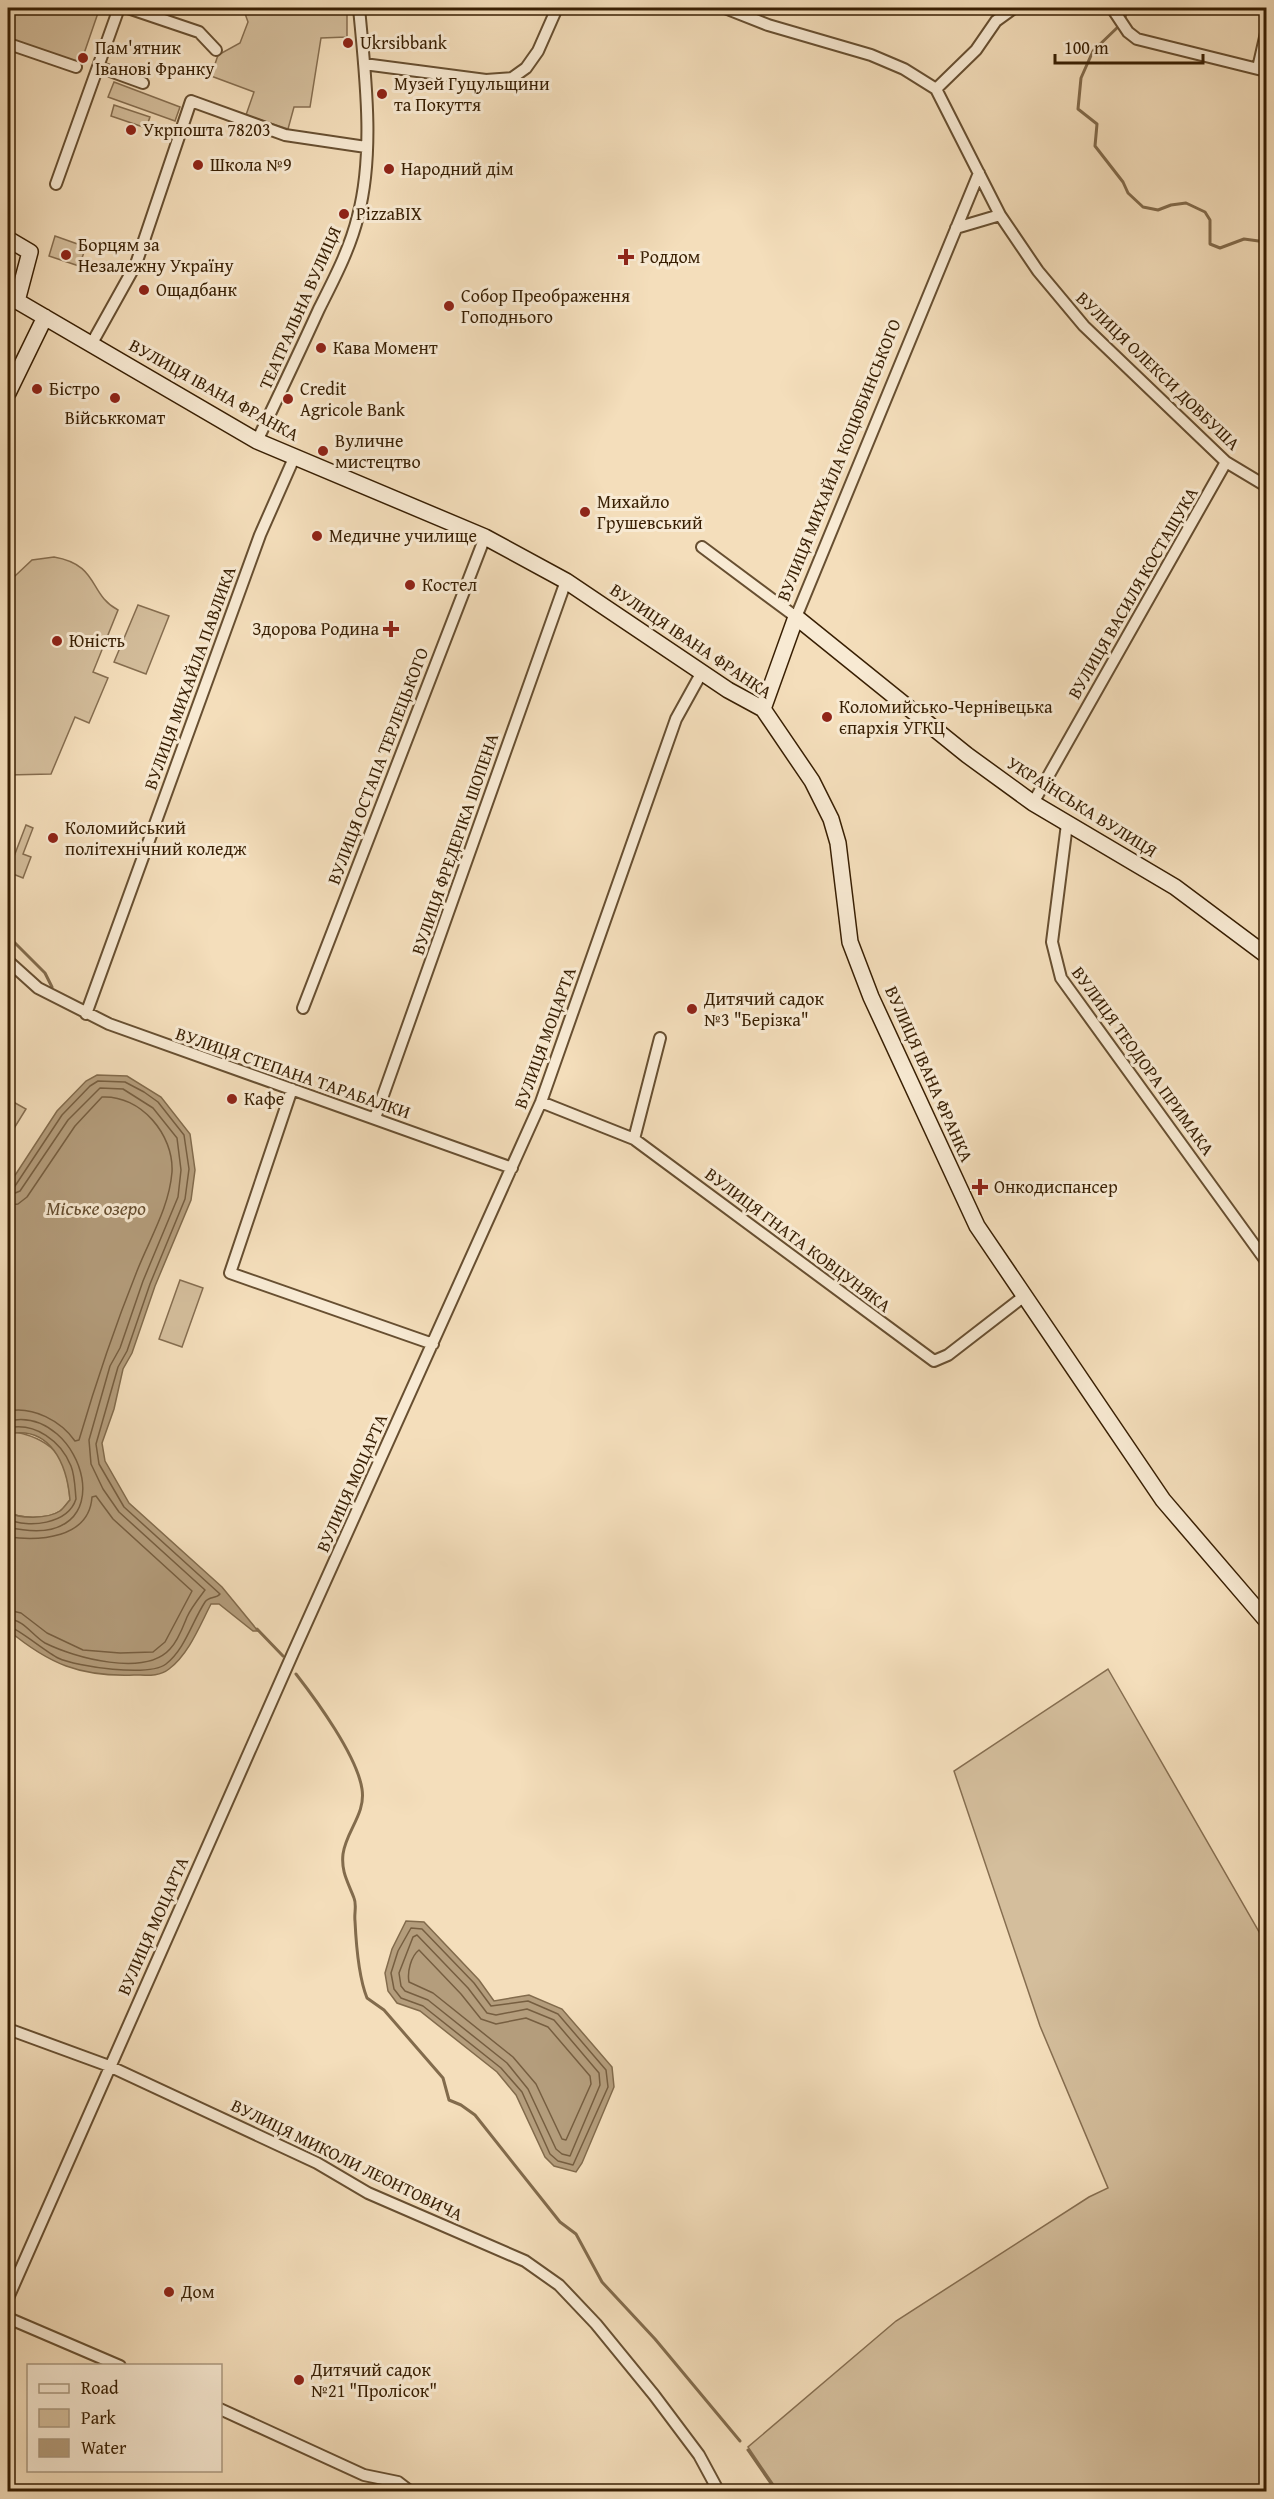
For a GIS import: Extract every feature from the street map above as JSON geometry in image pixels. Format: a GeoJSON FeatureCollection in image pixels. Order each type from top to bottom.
{"type":"FeatureCollection","features":[{"type":"Feature","properties":{"kind":"street"},"geometry":{"type":"LineString","coordinates":[[56,184],[120,8]]}},
{"type":"Feature","properties":{"kind":"street"},"geometry":{"type":"LineString","coordinates":[[128,8],[200,32],[216,50]]}},
{"type":"Feature","properties":{"kind":"street","name":"ТЕАТРАЛЬНА ВУЛИЦЯ"},"geometry":{"type":"LineString","coordinates":[[257,441],[348,246],[364,189],[366,147],[364,64],[359,8]]}},
{"type":"Feature","properties":{"kind":"street"},"geometry":{"type":"LineString","coordinates":[[364,64],[486,80],[512,78],[526,68],[538,51],[557,8]]}},
{"type":"Feature","properties":{"kind":"street"},"geometry":{"type":"LineString","coordinates":[[725,8],[768,25],[871,55],[904,69],[936,89],[976,50],[996,21],[1014,8]]}},
{"type":"Feature","properties":{"kind":"street"},"geometry":{"type":"LineString","coordinates":[[1112,8],[1128,32],[1137,39],[1262,70],[1266,33]]}},
{"type":"Feature","properties":{"kind":"street"},"geometry":{"type":"LineString","coordinates":[[9,44],[76,67]]}},
{"type":"Feature","properties":{"kind":"street"},"geometry":{"type":"LineString","coordinates":[[99,67],[143,83]]}},
{"type":"Feature","properties":{"kind":"street","name":"ВУЛИЦЯ ОЛЕКСИ ДОВБУША"},"geometry":{"type":"LineString","coordinates":[[936,89],[1000,215],[1032,264],[1084,326],[1226,462],[1266,486]]}},
{"type":"Feature","properties":{"kind":"street"},"geometry":{"type":"LineString","coordinates":[[92,343],[136,264],[191,101],[285,135],[366,147]]}},
{"type":"Feature","properties":{"kind":"street","name":"ВУЛИЦЯ МИХАЙЛА КОЦЮБИНСЬКОГО"},"geometry":{"type":"LineString","coordinates":[[763,709],[796,617],[979,173]]}},
{"type":"Feature","properties":{"kind":"street"},"geometry":{"type":"LineString","coordinates":[[956,228],[1000,215]]}},
{"type":"Feature","properties":{"kind":"street"},"geometry":{"type":"LineString","coordinates":[[8,239],[30,252],[12,303]]}},
{"type":"Feature","properties":{"kind":"street","name":"ВУЛИЦЯ ІВАНА ФРАНКА"},"geometry":{"type":"LineString","coordinates":[[12,303],[45,316],[257,441],[485,537],[566,581],[702,672],[763,709],[812,781],[831,819],[838,843],[848,931],[871,997],[977,1226],[1162,1500],[1266,1620]]}},
{"type":"Feature","properties":{"kind":"street"},"geometry":{"type":"LineString","coordinates":[[8,393],[45,316]]}},
{"type":"Feature","properties":{"kind":"street","name":"ВУЛИЦЯ МИХАЙЛА ПАВЛИКА"},"geometry":{"type":"LineString","coordinates":[[86,1014],[260,535],[294,458]]}},
{"type":"Feature","properties":{"kind":"street","name":"ВУЛИЦЯ ВАСИЛЯ КОСТАЩУКА"},"geometry":{"type":"LineString","coordinates":[[1032,802],[1226,462]]}},
{"type":"Feature","properties":{"kind":"street","name":"ВУЛИЦЯ ОСТАПА ТЕРЛЕЦЬКОГО"},"geometry":{"type":"LineString","coordinates":[[303,1008],[485,537]]}},
{"type":"Feature","properties":{"kind":"street"},"geometry":{"type":"LineString","coordinates":[[702,547],[796,617]]}},
{"type":"Feature","properties":{"kind":"street","name":"ВУЛИЦЯ ФРЕДЕРІКА ШОПЕНА"},"geometry":{"type":"LineString","coordinates":[[375,1118],[566,581]]}},
{"type":"Feature","properties":{"kind":"street","name":"УКРАЇНСЬКА ВУЛИЦЯ"},"geometry":{"type":"LineString","coordinates":[[796,617],[967,755],[1032,802],[1174,887],[1266,955]]}},
{"type":"Feature","properties":{"kind":"street","name":"ВУЛИЦЯ МОЦАРТА"},"geometry":{"type":"LineString","coordinates":[[8,2298],[109,2066],[513,1168],[541,1102],[676,719],[702,672]]}},
{"type":"Feature","properties":{"kind":"street","name":"ВУЛИЦЯ ТЕОДОРА ПРИМАКА"},"geometry":{"type":"LineString","coordinates":[[1067,825],[1052,942],[1061,978],[1266,1261]]}},
{"type":"Feature","properties":{"kind":"street","name":"ВУЛИЦЯ СТЕПАНА ТАРАБАЛКИ"},"geometry":{"type":"LineString","coordinates":[[8,961],[38,988],[86,1014],[210,1062],[513,1168]]}},
{"type":"Feature","properties":{"kind":"street"},"geometry":{"type":"LineString","coordinates":[[634,1139],[660,1038]]}},
{"type":"Feature","properties":{"kind":"street"},"geometry":{"type":"LineString","coordinates":[[292,1089],[230,1273],[433,1344]]}},
{"type":"Feature","properties":{"kind":"street","name":"ВУЛИЦЯ ГНАТА КОВЦУНЯКА"},"geometry":{"type":"LineString","coordinates":[[541,1102],[634,1139],[934,1361],[948,1355],[1023,1297]]}},
{"type":"Feature","properties":{"kind":"street","name":"ВУЛИЦЯ МИКОЛИ ЛЕОНТОВИЧА"},"geometry":{"type":"LineString","coordinates":[[8,2029],[109,2066],[317,2163],[368,2193],[525,2261],[550,2279],[596,2324],[699,2455],[719,2492]]}},
{"type":"Feature","properties":{"kind":"street"},"geometry":{"type":"LineString","coordinates":[[8,2318],[115,2364]]}},
{"type":"Feature","properties":{"kind":"street"},"geometry":{"type":"LineString","coordinates":[[222,2410],[364,2475],[398,2482],[411,2492]]}},
{"type":"Feature","properties":{"kind":"green space"},"geometry":{"type":"Polygon","coordinates":[[[8,8],[91,8],[99,10],[78,71],[8,47],[8,8]]]}},
{"type":"Feature","properties":{"kind":"green space"},"geometry":{"type":"Polygon","coordinates":[[[243,8],[347,8],[347,37],[321,38],[310,107],[294,107],[288,129],[246,115],[254,92],[211,76],[218,55],[240,43],[248,22],[243,8]]]}},
{"type":"Feature","properties":{"kind":"green space"},"geometry":{"type":"Polygon","coordinates":[[[114,82],[180,107],[175,121],[108,97],[114,82]]]}},
{"type":"Feature","properties":{"kind":"green space"},"geometry":{"type":"Polygon","coordinates":[[[114,105],[150,117],[146,128],[111,116],[114,105]]]}},
{"type":"Feature","properties":{"kind":"green space"},"geometry":{"type":"Polygon","coordinates":[[[55,236],[86,247],[79,266],[49,256],[55,236]]]}},
{"type":"Feature","properties":{"kind":"green space","name":"Юність"},"geometry":{"type":"Polygon","coordinates":[[[54,557],[79,566],[87,573],[102,596],[118,610],[93,672],[108,678],[89,723],[75,717],[51,774],[8,775],[8,574],[15,576],[32,560],[54,557]]]}},
{"type":"Feature","properties":{"kind":"green space"},"geometry":{"type":"Polygon","coordinates":[[[138,605],[169,616],[146,674],[114,662],[138,605]]]}},
{"type":"Feature","properties":{"kind":"green space"},"geometry":{"type":"Polygon","coordinates":[[[26,825],[33,828],[23,854],[31,857],[23,878],[8,872],[26,825]]]}},
{"type":"Feature","properties":{"kind":"green space"},"geometry":{"type":"Polygon","coordinates":[[[8,1099],[26,1109],[8,1138],[8,1099]]]}},
{"type":"Feature","properties":{"kind":"green space"},"geometry":{"type":"Polygon","coordinates":[[[180,1280],[203,1288],[182,1347],[159,1339],[180,1280]]]}},
{"type":"Feature","properties":{"kind":"green space"},"geometry":{"type":"Polygon","coordinates":[[[16,1432],[30,1436],[50,1447],[62,1463],[70,1500],[55,1514],[34,1517],[19,1516],[8,1512],[8,1434],[16,1432]]]}},
{"type":"Feature","properties":{"kind":"green space"},"geometry":{"type":"Polygon","coordinates":[[[1108,1669],[1266,1944],[1266,2491],[778,2491],[748,2447],[896,2321],[1089,2197],[1108,2188],[1040,2026],[954,1771],[1108,1669]]]}},
{"type":"Feature","properties":{"kind":"water","name":"Міське озеро"},"geometry":{"type":"Polygon","coordinates":[[[97,1075],[127,1076],[161,1097],[190,1134],[195,1170],[191,1200],[155,1286],[132,1353],[123,1369],[114,1409],[102,1443],[105,1461],[129,1503],[222,1587],[258,1631],[253,1631],[219,1604],[211,1604],[193,1639],[176,1663],[165,1672],[152,1675],[97,1674],[81,1671],[37,1652],[8,1630],[8,1512],[26,1517],[48,1516],[60,1511],[70,1500],[65,1474],[54,1450],[35,1436],[23,1433],[8,1434],[8,1186],[57,1111],[86,1081],[97,1075]]]}},
{"type":"Feature","properties":{"kind":"water"},"geometry":{"type":"Polygon","coordinates":[[[406,1921],[424,1922],[479,1980],[494,2001],[529,1995],[562,2009],[612,2067],[614,2087],[582,2163],[576,2172],[554,2166],[545,2157],[516,2095],[497,2072],[420,2011],[397,2003],[388,1991],[385,1973],[392,1949],[406,1921]]]}},
{"type":"Feature","properties":{"kind":"waterway"},"geometry":{"type":"LineString","coordinates":[[1123,8],[1126,14],[1124,20]]}},
{"type":"Feature","properties":{"kind":"waterway"},"geometry":{"type":"LineString","coordinates":[[1120,25],[1093,51],[1081,78],[1078,109],[1097,124],[1095,146],[1123,182],[1128,193],[1143,207],[1158,210],[1186,203],[1205,212],[1210,220],[1210,244],[1220,248],[1244,239],[1266,242]]}},
{"type":"Feature","properties":{"kind":"waterway"},"geometry":{"type":"LineString","coordinates":[[8,936],[45,973],[52,987]]}},
{"type":"Feature","properties":{"kind":"waterway"},"geometry":{"type":"LineString","coordinates":[[257,1629],[283,1656]]}},
{"type":"Feature","properties":{"kind":"waterway"},"geometry":{"type":"LineString","coordinates":[[296,1674],[344,1745],[353,1761],[362,1789],[361,1806],[345,1846],[343,1866],[355,1901],[358,1960],[367,1998],[384,2010],[443,2078],[449,2100],[475,2115],[560,2222],[576,2234],[602,2282],[655,2339],[740,2441]]}},
{"type":"Feature","properties":{"kind":"waterway"},"geometry":{"type":"LineString","coordinates":[[748,2450],[777,2492]]}},
{"type":"Feature","properties":{"kind":"place","name":"Ukrsibbank"},"geometry":{"type":"Point","coordinates":[348,43]}},
{"type":"Feature","properties":{"kind":"place","name":"Пам'ятник Іванові Франку"},"geometry":{"type":"Point","coordinates":[83,58]}},
{"type":"Feature","properties":{"kind":"place","name":"Музей Гуцульщини та Покуття"},"geometry":{"type":"Point","coordinates":[382,94]}},
{"type":"Feature","properties":{"kind":"place","name":"Укрпошта 78203"},"geometry":{"type":"Point","coordinates":[131,130]}},
{"type":"Feature","properties":{"kind":"place","name":"Школа №9"},"geometry":{"type":"Point","coordinates":[198,165]}},
{"type":"Feature","properties":{"kind":"place","name":"Народний дім"},"geometry":{"type":"Point","coordinates":[389,169]}},
{"type":"Feature","properties":{"kind":"place","name":"PizzaBIX"},"geometry":{"type":"Point","coordinates":[344,214]}},
{"type":"Feature","properties":{"kind":"place","name":"Борцям за Незалежну Україну"},"geometry":{"type":"Point","coordinates":[66,255]}},
{"type":"Feature","properties":{"kind":"place","name":"Роддом"},"geometry":{"type":"Point","coordinates":[626,257]}},
{"type":"Feature","properties":{"kind":"place","name":"Ощадбанк"},"geometry":{"type":"Point","coordinates":[144,290]}},
{"type":"Feature","properties":{"kind":"place","name":"Собор Преображення Гоподнього"},"geometry":{"type":"Point","coordinates":[449,306]}},
{"type":"Feature","properties":{"kind":"place","name":"Кава Момент"},"geometry":{"type":"Point","coordinates":[321,348]}},
{"type":"Feature","properties":{"kind":"place","name":"Бістро"},"geometry":{"type":"Point","coordinates":[37,389]}},
{"type":"Feature","properties":{"kind":"place","name":"Військкомат"},"geometry":{"type":"Point","coordinates":[115,398]}},
{"type":"Feature","properties":{"kind":"place","name":"Credit Agricole Bank"},"geometry":{"type":"Point","coordinates":[288,399]}},
{"type":"Feature","properties":{"kind":"place","name":"Вуличне мистецтво"},"geometry":{"type":"Point","coordinates":[323,451]}},
{"type":"Feature","properties":{"kind":"place","name":"Михайло Грушевський"},"geometry":{"type":"Point","coordinates":[585,512]}},
{"type":"Feature","properties":{"kind":"place","name":"Медичне училище"},"geometry":{"type":"Point","coordinates":[317,536]}},
{"type":"Feature","properties":{"kind":"place","name":"Костел"},"geometry":{"type":"Point","coordinates":[410,585]}},
{"type":"Feature","properties":{"kind":"place","name":"Здорова Родина"},"geometry":{"type":"Point","coordinates":[391,629]}},
{"type":"Feature","properties":{"kind":"place","name":"Юність"},"geometry":{"type":"Point","coordinates":[57,641]}},
{"type":"Feature","properties":{"kind":"place","name":"Коломийсько-Чернівецька єпархія УГКЦ"},"geometry":{"type":"Point","coordinates":[827,717]}},
{"type":"Feature","properties":{"kind":"place","name":"Коломийський політехнічний коледж"},"geometry":{"type":"Point","coordinates":[53,838]}},
{"type":"Feature","properties":{"kind":"place","name":"Дитячий садок №3 \"Берізка\""},"geometry":{"type":"Point","coordinates":[692,1009]}},
{"type":"Feature","properties":{"kind":"place","name":"Кафе"},"geometry":{"type":"Point","coordinates":[232,1099]}},
{"type":"Feature","properties":{"kind":"place","name":"Онкодиспансер"},"geometry":{"type":"Point","coordinates":[980,1187]}},
{"type":"Feature","properties":{"kind":"place","name":"Дом"},"geometry":{"type":"Point","coordinates":[169,2292]}},
{"type":"Feature","properties":{"kind":"place","name":"Дитячий садок №21 \"Пролісок\""},"geometry":{"type":"Point","coordinates":[299,2380]}}]}
